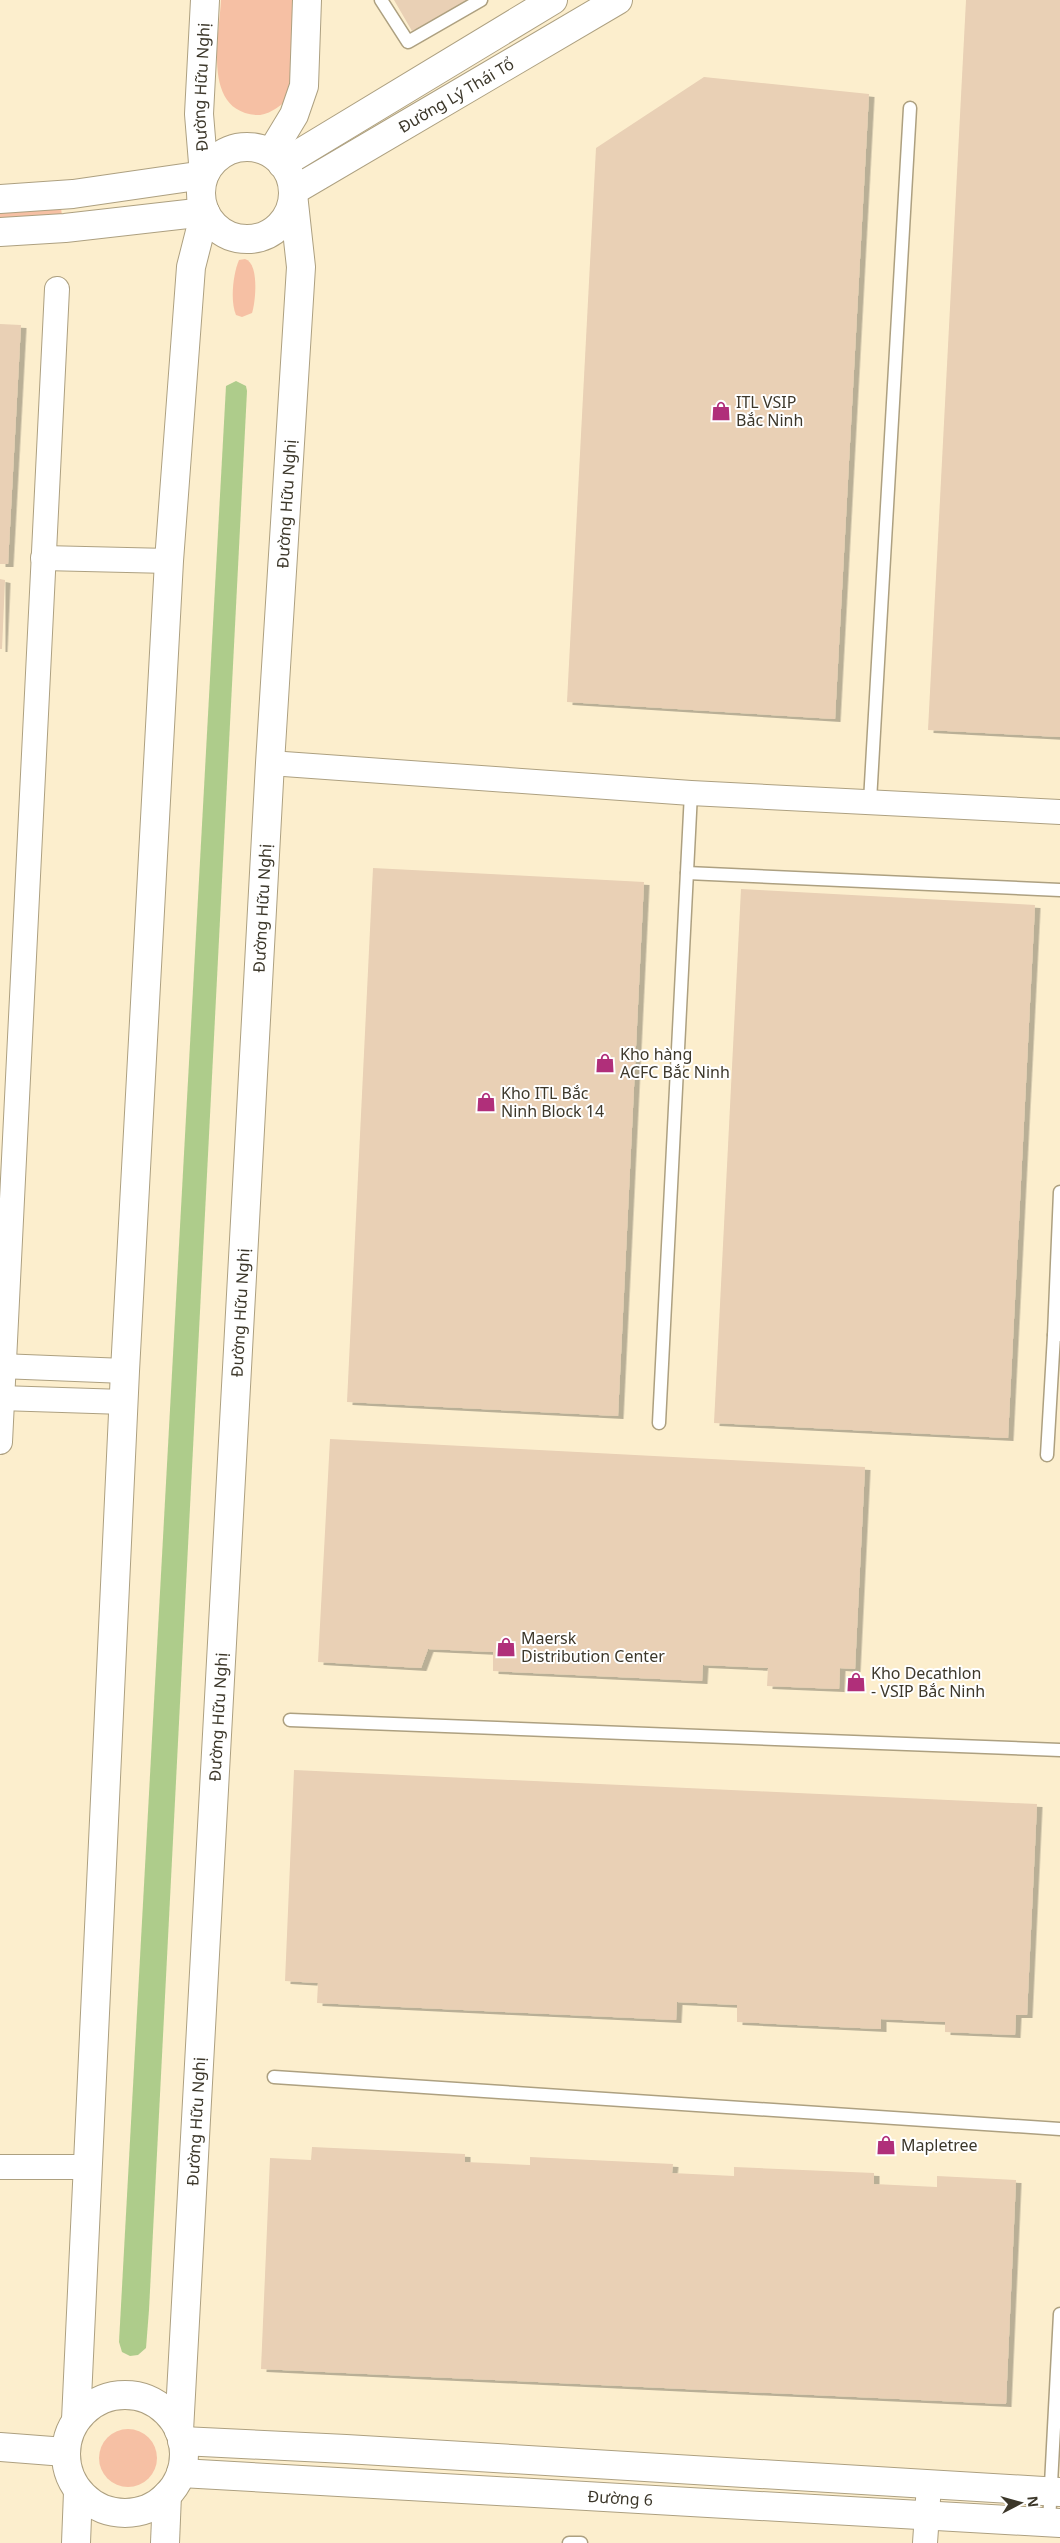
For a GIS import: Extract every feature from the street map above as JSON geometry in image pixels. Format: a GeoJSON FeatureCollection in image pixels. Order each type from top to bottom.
{"type":"FeatureCollection","features":[{"type":"Feature","properties":{"kind":"main road","name":"Đường Hữu Nghị"},"geometry":{"type":"LineString","coordinates":[[204,175],[199,114],[205,0]]}},
{"type":"Feature","properties":{"kind":"main road"},"geometry":{"type":"LineString","coordinates":[[277,158],[304,86],[308,0]]}},
{"type":"Feature","properties":{"kind":"main road","name":"Đường Lý Thái Tổ"},"geometry":{"type":"LineString","coordinates":[[277,158],[552,0]]}},
{"type":"Feature","properties":{"kind":"main road","name":"Đường Lý Thái Tổ"},"geometry":{"type":"LineString","coordinates":[[293,193],[618,0]]}},
{"type":"Feature","properties":{"kind":"main road"},"geometry":{"type":"LineString","coordinates":[[236,147],[258,147],[277,158],[290,176],[293,193],[289,212],[279,227],[255,239],[228,236],[213,226],[204,212],[200,197],[204,175],[216,157],[236,147]]}},
{"type":"Feature","properties":{"kind":"main road"},"geometry":{"type":"LineString","coordinates":[[0,199],[73,194],[204,175]]}},
{"type":"Feature","properties":{"kind":"main road","name":"Đường Hữu Nghị"},"geometry":{"type":"LineString","coordinates":[[181,2436],[270,763],[301,267],[293,193]]}},
{"type":"Feature","properties":{"kind":"main road"},"geometry":{"type":"LineString","coordinates":[[0,232],[64,228],[204,212]]}},
{"type":"Feature","properties":{"kind":"main road"},"geometry":{"type":"LineString","coordinates":[[76,2420],[125,1371],[170,561],[191,267],[204,212]]}},
{"type":"Feature","properties":{"kind":"main road"},"geometry":{"type":"LineString","coordinates":[[76,2543],[78,2492],[66,2466],[65,2452],[70,2429],[87,2408],[100,2400],[115,2395],[131,2395],[146,2399],[160,2406],[171,2417],[181,2436],[184,2458],[174,2484],[165,2543]]}},
{"type":"Feature","properties":{"kind":"main road","name":"Đường 6"},"geometry":{"type":"LineString","coordinates":[[181,2436],[366,2450],[1055,2491]]}},
{"type":"Feature","properties":{"kind":"main road"},"geometry":{"type":"LineString","coordinates":[[0,2447],[65,2452]]}},
{"type":"Feature","properties":{"kind":"main road"},"geometry":{"type":"LineString","coordinates":[[78,2492],[101,2509],[130,2514],[156,2504],[174,2484]]}},
{"type":"Feature","properties":{"kind":"main road","name":"Đường 6"},"geometry":{"type":"LineString","coordinates":[[174,2484],[926,2530],[1054,2522]]}},
{"type":"Feature","properties":{"kind":"street"},"geometry":{"type":"LineString","coordinates":[[0,1442],[2,1366],[57,289]]}},
{"type":"Feature","properties":{"kind":"street"},"geometry":{"type":"LineString","coordinates":[[43,558],[170,561]]}},
{"type":"Feature","properties":{"kind":"street"},"geometry":{"type":"LineString","coordinates":[[270,763],[691,793],[1060,812]]}},
{"type":"Feature","properties":{"kind":"street"},"geometry":{"type":"LineString","coordinates":[[2,1366],[125,1371]]}},
{"type":"Feature","properties":{"kind":"street"},"geometry":{"type":"LineString","coordinates":[[1,1398],[124,1402]]}},
{"type":"Feature","properties":{"kind":"street"},"geometry":{"type":"LineString","coordinates":[[0,2166],[87,2167]]}},
{"type":"Feature","properties":{"kind":"street"},"geometry":{"type":"LineString","coordinates":[[926,2530],[929,2485]]}},
{"type":"Feature","properties":{"kind":"lane"},"geometry":{"type":"LineString","coordinates":[[381,0],[408,42],[481,0]]}},
{"type":"Feature","properties":{"kind":"lane"},"geometry":{"type":"LineString","coordinates":[[870,801],[910,108]]}},
{"type":"Feature","properties":{"kind":"lane"},"geometry":{"type":"LineString","coordinates":[[659,1423],[691,793]]}},
{"type":"Feature","properties":{"kind":"lane"},"geometry":{"type":"LineString","coordinates":[[687,873],[1060,890]]}},
{"type":"Feature","properties":{"kind":"lane"},"geometry":{"type":"LineString","coordinates":[[1048,1455],[1057,1335],[1060,1192]]}},
{"type":"Feature","properties":{"kind":"lane"},"geometry":{"type":"LineString","coordinates":[[290,1720],[1060,1750]]}},
{"type":"Feature","properties":{"kind":"lane"},"geometry":{"type":"LineString","coordinates":[[274,2076],[1060,2129]]}},
{"type":"Feature","properties":{"kind":"lane"},"geometry":{"type":"LineString","coordinates":[[1054,2522],[1060,2314]]}},
{"type":"Feature","properties":{"kind":"lane"},"geometry":{"type":"LineString","coordinates":[[569,2543],[581,2543]]}},
{"type":"Feature","properties":{"kind":"shaded area"},"geometry":{"type":"Polygon","coordinates":[[[221,0],[296,0],[292,88],[287,99],[270,112],[257,115],[240,111],[228,101],[221,87],[217,52],[221,0]]]}},
{"type":"Feature","properties":{"kind":"shaded area"},"geometry":{"type":"Polygon","coordinates":[[[61,208],[62,216],[0,223],[0,209],[61,208]]]}},
{"type":"Feature","properties":{"kind":"shaded area"},"geometry":{"type":"Polygon","coordinates":[[[245,259],[253,267],[255,300],[252,313],[242,317],[236,315],[234,309],[233,288],[239,260],[245,259]]]}},
{"type":"Feature","properties":{"kind":"shaded area"},"geometry":{"type":"Polygon","coordinates":[[[236,381],[246,386],[247,391],[149,2310],[146,2348],[138,2355],[130,2356],[122,2352],[119,2342],[226,386],[236,381]]]}},
{"type":"Feature","properties":{"kind":"shaded area"},"geometry":{"type":"Polygon","coordinates":[[[122,2429],[134,2429],[149,2437],[157,2452],[157,2464],[149,2479],[134,2487],[122,2487],[107,2479],[99,2464],[99,2452],[107,2437],[122,2429]]]}},
{"type":"Feature","properties":{"kind":"building"},"geometry":{"type":"Polygon","coordinates":[[[394,0],[471,0],[421,31],[419,27],[412,31],[394,0]]]}},
{"type":"Feature","properties":{"kind":"building"},"geometry":{"type":"Polygon","coordinates":[[[966,0],[1060,0],[1060,737],[928,730],[966,0]]]}},
{"type":"Feature","properties":{"kind":"building"},"geometry":{"type":"Polygon","coordinates":[[[704,77],[869,94],[835,719],[567,702],[596,148],[704,77]]]}},
{"type":"Feature","properties":{"kind":"building"},"geometry":{"type":"Polygon","coordinates":[[[0,324],[21,325],[8,564],[0,564],[0,324]]]}},
{"type":"Feature","properties":{"kind":"building"},"geometry":{"type":"Polygon","coordinates":[[[0,579],[5,580],[2,649],[0,649],[0,579]]]}},
{"type":"Feature","properties":{"kind":"building"},"geometry":{"type":"Polygon","coordinates":[[[373,868],[644,882],[618,1416],[347,1402],[373,868]]]}},
{"type":"Feature","properties":{"kind":"building"},"geometry":{"type":"Polygon","coordinates":[[[741,889],[1035,905],[1008,1438],[714,1423],[741,889]]]}},
{"type":"Feature","properties":{"kind":"building"},"geometry":{"type":"Polygon","coordinates":[[[330,1439],[865,1467],[855,1669],[840,1668],[839,1689],[767,1686],[768,1668],[703,1665],[702,1681],[493,1671],[493,1652],[428,1649],[421,1668],[318,1662],[330,1439]]]}},
{"type":"Feature","properties":{"kind":"building"},"geometry":{"type":"Polygon","coordinates":[[[294,1770],[1037,1804],[1027,2015],[1016,2015],[1015,2035],[945,2032],[945,2022],[881,2019],[881,2029],[737,2022],[737,2005],[677,2002],[676,2020],[317,2003],[318,1983],[285,1981],[294,1770]]]}},
{"type":"Feature","properties":{"kind":"building"},"geometry":{"type":"Polygon","coordinates":[[[312,2147],[465,2154],[465,2162],[530,2165],[530,2157],[673,2164],[672,2173],[734,2176],[734,2167],[874,2173],[874,2184],[937,2187],[937,2176],[1016,2180],[1006,2404],[261,2369],[270,2158],[311,2160],[312,2147]]]}},
{"type":"Feature","properties":{"kind":"place","name":"ITL VSIP Bắc Ninh"},"geometry":{"type":"Point","coordinates":[721,411]}},
{"type":"Feature","properties":{"kind":"place","name":"Kho hàng ACFC Bắc Ninh"},"geometry":{"type":"Point","coordinates":[605,1063]}},
{"type":"Feature","properties":{"kind":"place","name":"Kho ITL Bắc Ninh Block 14"},"geometry":{"type":"Point","coordinates":[486,1102]}},
{"type":"Feature","properties":{"kind":"place","name":"Maersk Distribution Center"},"geometry":{"type":"Point","coordinates":[506,1647]}},
{"type":"Feature","properties":{"kind":"place","name":"Kho Decathlon - VSIP Bắc Ninh"},"geometry":{"type":"Point","coordinates":[856,1682]}},
{"type":"Feature","properties":{"kind":"place","name":"Mapletree"},"geometry":{"type":"Point","coordinates":[886,2145]}}]}
